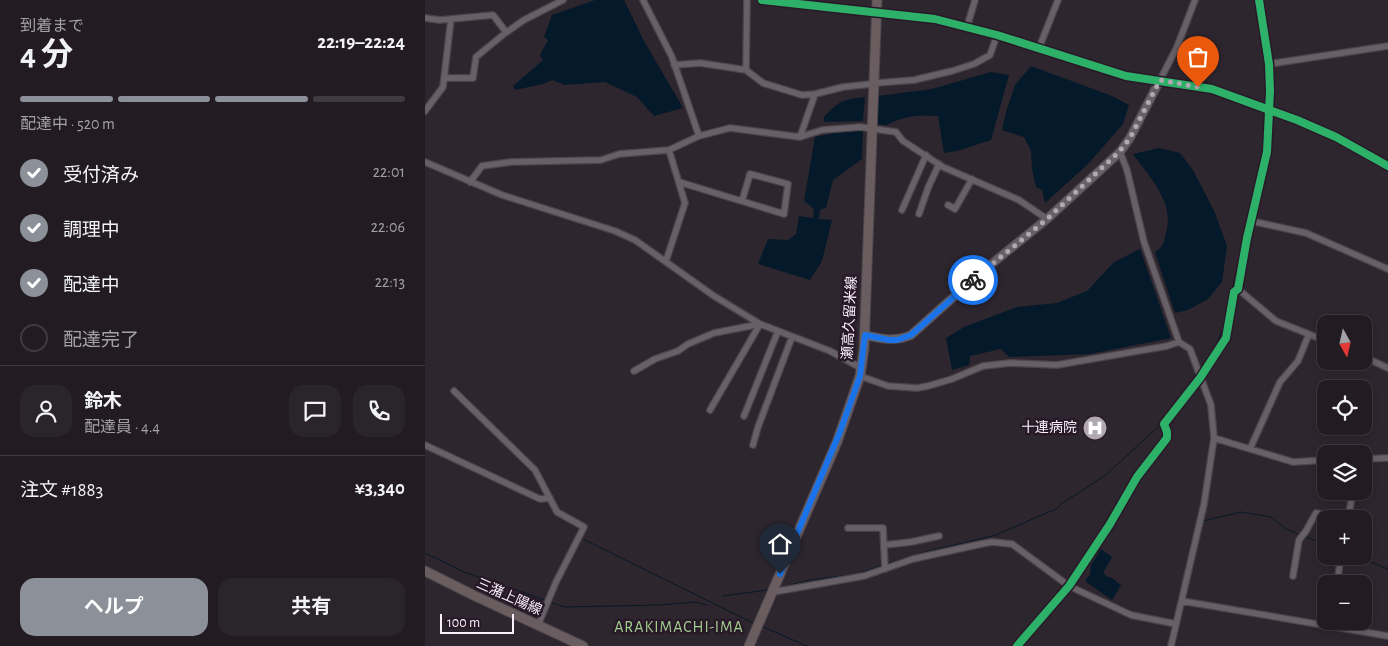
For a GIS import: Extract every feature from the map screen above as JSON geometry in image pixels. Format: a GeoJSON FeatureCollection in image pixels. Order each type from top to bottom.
{"type":"FeatureCollection","features":[{"type":"Feature","properties":{"kind":"main road","name":"瀬高久留米線"},"geometry":{"type":"LineString","coordinates":[[749,646],[837,442],[860,372],[865,335],[877,0]]}},
{"type":"Feature","properties":{"kind":"main road","name":"三潴上陽線"},"geometry":{"type":"LineString","coordinates":[[425,571],[583,646]]}},
{"type":"Feature","properties":{"kind":"street"},"geometry":{"type":"LineString","coordinates":[[444,78],[473,78],[476,57],[524,20],[563,0]]}},
{"type":"Feature","properties":{"kind":"street"},"geometry":{"type":"LineString","coordinates":[[643,0],[672,57],[699,136]]}},
{"type":"Feature","properties":{"kind":"street"},"geometry":{"type":"LineString","coordinates":[[746,70],[747,0]]}},
{"type":"Feature","properties":{"kind":"street"},"geometry":{"type":"LineString","coordinates":[[762,0],[935,19],[997,35],[1126,76],[1212,89],[1269,109],[1336,137],[1388,166]]}},
{"type":"Feature","properties":{"kind":"street"},"geometry":{"type":"LineString","coordinates":[[967,27],[975,0]]}},
{"type":"Feature","properties":{"kind":"street"},"geometry":{"type":"LineString","coordinates":[[1039,48],[1058,0]]}},
{"type":"Feature","properties":{"kind":"street"},"geometry":{"type":"LineString","coordinates":[[865,335],[897,340],[911,335],[984,270],[1047,219],[1119,152],[1130,138],[1177,47],[1195,0]]}},
{"type":"Feature","properties":{"kind":"street"},"geometry":{"type":"LineString","coordinates":[[1017,646],[1069,586],[1110,524],[1137,477],[1167,438],[1164,424],[1201,378],[1226,338],[1234,292],[1238,289],[1267,152],[1270,91],[1269,64],[1259,0]]}},
{"type":"Feature","properties":{"kind":"street"},"geometry":{"type":"LineString","coordinates":[[425,18],[440,20],[493,14],[506,32]]}},
{"type":"Feature","properties":{"kind":"street"},"geometry":{"type":"LineString","coordinates":[[425,111],[443,87],[451,19]]}},
{"type":"Feature","properties":{"kind":"street"},"geometry":{"type":"LineString","coordinates":[[674,65],[700,63],[746,70],[763,82],[801,95],[815,94],[843,87],[913,80],[974,64],[990,54],[997,35]]}},
{"type":"Feature","properties":{"kind":"street"},"geometry":{"type":"LineString","coordinates":[[1269,64],[1388,46]]}},
{"type":"Feature","properties":{"kind":"street"},"geometry":{"type":"LineString","coordinates":[[800,137],[815,94]]}},
{"type":"Feature","properties":{"kind":"street"},"geometry":{"type":"LineString","coordinates":[[470,182],[482,166],[511,162],[601,160],[619,154],[669,150],[699,136],[730,128],[800,137],[822,130],[860,127],[896,132],[903,141],[939,164],[1019,200],[1047,219]]}},
{"type":"Feature","properties":{"kind":"street"},"geometry":{"type":"LineString","coordinates":[[666,261],[685,204],[669,150]]}},
{"type":"Feature","properties":{"kind":"street"},"geometry":{"type":"LineString","coordinates":[[1119,152],[1127,170],[1144,242],[1179,342],[1190,349],[1211,404],[1214,438],[1204,504],[1171,646]]}},
{"type":"Feature","properties":{"kind":"street"},"geometry":{"type":"LineString","coordinates":[[902,210],[925,155]]}},
{"type":"Feature","properties":{"kind":"street"},"geometry":{"type":"LineString","coordinates":[[425,169],[425,162],[502,195],[615,231],[635,240],[714,296],[760,324],[830,351],[860,372],[887,386],[917,388],[952,379],[983,366],[1010,363],[1057,365],[1167,346],[1179,342]]}},
{"type":"Feature","properties":{"kind":"street"},"geometry":{"type":"LineString","coordinates":[[919,214],[939,164]]}},
{"type":"Feature","properties":{"kind":"street"},"geometry":{"type":"LineString","coordinates":[[679,182],[784,214],[788,184],[750,174],[742,201]]}},
{"type":"Feature","properties":{"kind":"street"},"geometry":{"type":"LineString","coordinates":[[948,205],[955,209],[972,179]]}},
{"type":"Feature","properties":{"kind":"street"},"geometry":{"type":"LineString","coordinates":[[1251,221],[1306,233],[1388,269]]}},
{"type":"Feature","properties":{"kind":"street"},"geometry":{"type":"LineString","coordinates":[[1238,289],[1276,321],[1317,338]]}},
{"type":"Feature","properties":{"kind":"street"},"geometry":{"type":"LineString","coordinates":[[634,371],[655,359],[678,351],[688,344],[714,333],[760,324]]}},
{"type":"Feature","properties":{"kind":"street"},"geometry":{"type":"LineString","coordinates":[[711,410],[760,324]]}},
{"type":"Feature","properties":{"kind":"street"},"geometry":{"type":"LineString","coordinates":[[744,416],[778,331]]}},
{"type":"Feature","properties":{"kind":"street"},"geometry":{"type":"LineString","coordinates":[[1250,449],[1280,382],[1298,361],[1309,334]]}},
{"type":"Feature","properties":{"kind":"street"},"geometry":{"type":"LineString","coordinates":[[753,445],[792,337]]}},
{"type":"Feature","properties":{"kind":"street"},"geometry":{"type":"LineString","coordinates":[[1373,361],[1388,368]]}},
{"type":"Feature","properties":{"kind":"street"},"geometry":{"type":"LineString","coordinates":[[454,391],[535,470],[557,512],[584,527],[556,582],[538,625]]}},
{"type":"Feature","properties":{"kind":"street"},"geometry":{"type":"LineString","coordinates":[[1214,438],[1293,462],[1317,461]]}},
{"type":"Feature","properties":{"kind":"street"},"geometry":{"type":"LineString","coordinates":[[425,445],[540,499],[550,498]]}},
{"type":"Feature","properties":{"kind":"street"},"geometry":{"type":"LineString","coordinates":[[1372,459],[1388,458]]}},
{"type":"Feature","properties":{"kind":"street"},"geometry":{"type":"LineString","coordinates":[[1293,576],[1299,540],[1317,513]]}},
{"type":"Feature","properties":{"kind":"street"},"geometry":{"type":"LineString","coordinates":[[848,528],[883,528],[885,569]]}},
{"type":"Feature","properties":{"kind":"street"},"geometry":{"type":"LineString","coordinates":[[884,545],[939,536]]}},
{"type":"Feature","properties":{"kind":"street"},"geometry":{"type":"LineString","coordinates":[[773,592],[864,576],[913,559],[981,544],[1001,543],[1012,544],[1069,586],[1131,614],[1176,624]]}},
{"type":"Feature","properties":{"kind":"street"},"geometry":{"type":"LineString","coordinates":[[1181,601],[1317,621]]}},
{"type":"Feature","properties":{"kind":"street"},"geometry":{"type":"LineString","coordinates":[[1361,630],[1388,636]]}},
{"type":"Feature","properties":{"kind":"water"},"geometry":{"type":"Polygon","coordinates":[[[595,0],[624,0],[644,41],[683,108],[654,116],[637,97],[605,82],[565,85],[552,80],[543,84],[515,90],[513,86],[543,60],[540,55],[548,40],[544,37],[552,15],[595,0]]]}},
{"type":"Feature","properties":{"kind":"water"},"geometry":{"type":"Polygon","coordinates":[[[1031,66],[1112,96],[1129,105],[1123,124],[1088,164],[1045,203],[1042,190],[1036,187],[1031,151],[1024,137],[1002,130],[1015,85],[1031,66]]]}},
{"type":"Feature","properties":{"kind":"water"},"geometry":{"type":"Polygon","coordinates":[[[991,72],[1009,75],[991,140],[957,151],[944,153],[938,116],[915,116],[887,125],[877,124],[878,96],[932,89],[991,72]]]}},
{"type":"Feature","properties":{"kind":"water"},"geometry":{"type":"Polygon","coordinates":[[[865,97],[863,121],[824,122],[824,117],[838,104],[846,100],[865,97]]]}},
{"type":"Feature","properties":{"kind":"water"},"geometry":{"type":"Polygon","coordinates":[[[863,130],[862,159],[833,180],[826,208],[820,210],[819,219],[832,220],[822,261],[810,280],[758,264],[768,239],[788,240],[796,234],[799,216],[813,218],[814,209],[804,201],[815,137],[863,130]]]}},
{"type":"Feature","properties":{"kind":"water"},"geometry":{"type":"Polygon","coordinates":[[[1159,148],[1180,153],[1193,170],[1215,213],[1227,246],[1222,282],[1208,299],[1188,310],[1175,313],[1155,252],[1165,239],[1168,222],[1167,211],[1159,191],[1133,154],[1159,148]]]}},
{"type":"Feature","properties":{"kind":"water"},"geometry":{"type":"Polygon","coordinates":[[[1140,249],[1171,338],[1090,354],[1009,357],[1001,349],[970,356],[969,365],[952,370],[946,338],[964,327],[1017,307],[1057,303],[1087,291],[1114,262],[1140,249]]]}},
{"type":"Feature","properties":{"kind":"water"},"geometry":{"type":"Polygon","coordinates":[[[1101,549],[1112,557],[1103,573],[1122,586],[1118,588],[1112,600],[1085,581],[1090,574],[1091,565],[1101,549]]]}},
{"type":"Feature","properties":{"kind":"waterway"},"geometry":{"type":"LineString","coordinates":[[1256,0],[1259,19]]}},
{"type":"Feature","properties":{"kind":"waterway"},"geometry":{"type":"LineString","coordinates":[[1264,50],[1267,71]]}},
{"type":"Feature","properties":{"kind":"waterway"},"geometry":{"type":"LineString","coordinates":[[1265,106],[1267,85]]}},
{"type":"Feature","properties":{"kind":"waterway"},"geometry":{"type":"LineString","coordinates":[[1250,212],[1264,151],[1265,110]]}},
{"type":"Feature","properties":{"kind":"waterway"},"geometry":{"type":"LineString","coordinates":[[1232,290],[1244,237]]}},
{"type":"Feature","properties":{"kind":"waterway"},"geometry":{"type":"LineString","coordinates":[[1215,349],[1226,320]]}},
{"type":"Feature","properties":{"kind":"waterway"},"geometry":{"type":"LineString","coordinates":[[886,564],[925,552],[996,535],[1058,508],[1061,504],[1106,475],[1162,423]]}},
{"type":"Feature","properties":{"kind":"waterway"},"geometry":{"type":"LineString","coordinates":[[1203,521],[1241,512],[1271,517],[1286,529],[1300,535]]}},
{"type":"Feature","properties":{"kind":"waterway"},"geometry":{"type":"LineString","coordinates":[[1304,536],[1317,541]]}},
{"type":"Feature","properties":{"kind":"waterway"},"geometry":{"type":"LineString","coordinates":[[585,540],[755,624]]}},
{"type":"Feature","properties":{"kind":"waterway"},"geometry":{"type":"LineString","coordinates":[[425,553],[464,572],[545,600]]}},
{"type":"Feature","properties":{"kind":"waterway"},"geometry":{"type":"LineString","coordinates":[[1372,562],[1388,569]]}},
{"type":"Feature","properties":{"kind":"waterway"},"geometry":{"type":"LineString","coordinates":[[779,588],[810,580],[857,574],[883,565]]}},
{"type":"Feature","properties":{"kind":"waterway"},"geometry":{"type":"LineString","coordinates":[[723,596],[768,590]]}},
{"type":"Feature","properties":{"kind":"waterway"},"geometry":{"type":"LineString","coordinates":[[549,602],[565,607],[659,605],[695,602],[707,605]]}},
{"type":"Feature","properties":{"kind":"waterway"},"geometry":{"type":"LineString","coordinates":[[761,626],[807,646]]}},
{"type":"Feature","properties":{"kind":"cycle path"},"geometry":{"type":"LineString","coordinates":[[762,0],[935,19],[997,35],[1126,76],[1212,89],[1297,120],[1336,137],[1388,166]]}},
{"type":"Feature","properties":{"kind":"cycle path"},"geometry":{"type":"LineString","coordinates":[[1017,646],[1069,586],[1110,524],[1137,477],[1167,438],[1164,424],[1200,378],[1226,338],[1234,292],[1238,289],[1247,238],[1267,152],[1270,91],[1269,64],[1259,0]]}},
{"type":"Feature","properties":{"kind":"way so far"},"geometry":{"type":"LineString","coordinates":[[973,280],[1047,219],[1119,152],[1130,138],[1160,80],[1198,87]]}},
{"type":"Feature","properties":{"kind":"place","name":"十連病院"},"geometry":{"type":"Point","coordinates":[1095,428]}},
{"type":"Feature","properties":{"kind":"district","name":"ARAKIMACHI-IMA"},"geometry":{"type":"Point","coordinates":[679,627]}},
{"type":"Feature","properties":{"kind":"route"},"geometry":{"type":"LineString","coordinates":[[780,574],[837,442],[860,376],[865,335],[897,340],[911,335],[973,280]]}}]}
